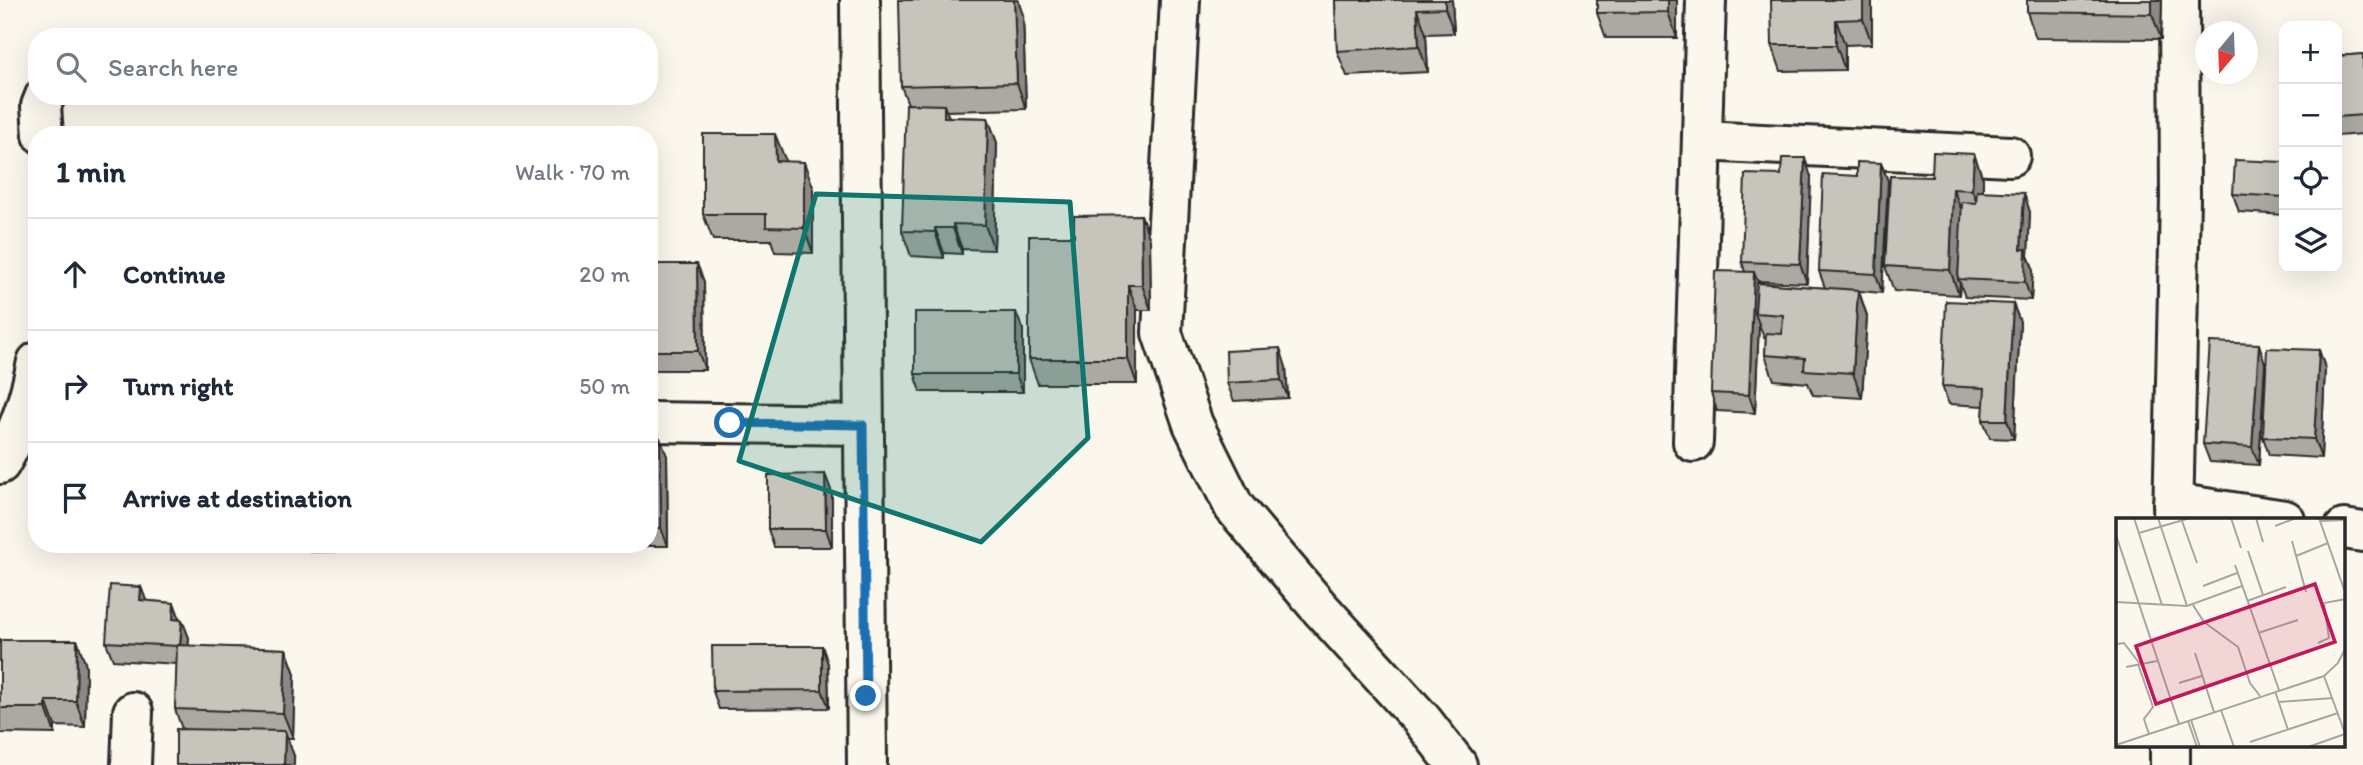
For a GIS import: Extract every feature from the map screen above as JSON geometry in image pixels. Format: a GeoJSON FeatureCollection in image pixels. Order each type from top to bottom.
{"type":"FeatureCollection","features":[{"type":"Feature","properties":{"kind":"street"},"geometry":{"type":"LineString","coordinates":[[860,0],[867,765]]}},
{"type":"Feature","properties":{"kind":"street"},"geometry":{"type":"LineString","coordinates":[[1180,0],[1162,333],[1193,424],[1234,508],[1318,606],[1422,720],[1457,765]]}},
{"type":"Feature","properties":{"kind":"street"},"geometry":{"type":"LineString","coordinates":[[1693,442],[1706,0]]}},
{"type":"Feature","properties":{"kind":"street"},"geometry":{"type":"LineString","coordinates":[[2179,0],[2179,198],[2173,511],[2260,518]]}},
{"type":"Feature","properties":{"kind":"street"},"geometry":{"type":"LineString","coordinates":[[41,105],[42,126]]}},
{"type":"Feature","properties":{"kind":"street"},"geometry":{"type":"LineString","coordinates":[[1702,141],[2010,156]]}},
{"type":"Feature","properties":{"kind":"street"},"geometry":{"type":"LineString","coordinates":[[0,464],[10,448],[28,400]]}},
{"type":"Feature","properties":{"kind":"street"},"geometry":{"type":"LineString","coordinates":[[658,422],[863,425]]}},
{"type":"Feature","properties":{"kind":"street"},"geometry":{"type":"LineString","coordinates":[[131,765],[134,712]]}},
{"type":"Feature","properties":{"kind":"highlighted area"},"geometry":{"type":"Polygon","coordinates":[[[816,194],[1070,202],[1088,438],[981,542],[739,461],[816,194]]]}},
{"type":"Feature","properties":{"kind":"building"},"geometry":{"type":"Polygon","coordinates":[[[899,0],[1014,0],[1017,83],[901,86],[899,0]]]}},
{"type":"Feature","properties":{"kind":"building"},"geometry":{"type":"Polygon","coordinates":[[[1335,0],[1445,0],[1445,8],[1417,9],[1419,46],[1337,51],[1335,0]]]}},
{"type":"Feature","properties":{"kind":"building"},"geometry":{"type":"Polygon","coordinates":[[[1597,0],[1668,0],[1668,12],[1597,13],[1597,0]]]}},
{"type":"Feature","properties":{"kind":"building"},"geometry":{"type":"Polygon","coordinates":[[[1771,0],[1863,0],[1863,19],[1836,20],[1836,45],[1772,45],[1771,0]]]}},
{"type":"Feature","properties":{"kind":"building"},"geometry":{"type":"Polygon","coordinates":[[[2027,0],[2152,0],[2152,14],[2027,12],[2027,0]]]}},
{"type":"Feature","properties":{"kind":"building"},"geometry":{"type":"Polygon","coordinates":[[[2363,54],[2363,115],[2342,117],[2342,56],[2363,54]]]}},
{"type":"Feature","properties":{"kind":"building"},"geometry":{"type":"Polygon","coordinates":[[[906,104],[944,105],[944,117],[988,118],[985,225],[953,224],[953,228],[935,228],[935,232],[902,231],[906,104]]]}},
{"type":"Feature","properties":{"kind":"building"},"geometry":{"type":"Polygon","coordinates":[[[703,134],[775,134],[776,161],[804,162],[804,228],[766,227],[766,214],[703,214],[703,134]]]}},
{"type":"Feature","properties":{"kind":"building"},"geometry":{"type":"Polygon","coordinates":[[[1933,152],[1974,154],[1972,190],[1953,189],[1950,270],[1885,266],[1890,176],[1932,177],[1933,152]]]}},
{"type":"Feature","properties":{"kind":"building"},"geometry":{"type":"Polygon","coordinates":[[[1782,158],[1805,158],[1800,264],[1742,262],[1745,174],[1781,175],[1782,158]]]}},
{"type":"Feature","properties":{"kind":"building"},"geometry":{"type":"Polygon","coordinates":[[[2235,160],[2279,162],[2279,197],[2233,194],[2235,160]]]}},
{"type":"Feature","properties":{"kind":"building"},"geometry":{"type":"Polygon","coordinates":[[[1857,162],[1881,163],[1876,274],[1819,271],[1823,174],[1857,176],[1857,162]]]}},
{"type":"Feature","properties":{"kind":"building"},"geometry":{"type":"Polygon","coordinates":[[[1977,191],[2024,193],[2021,249],[2026,249],[2025,282],[1958,279],[1962,202],[1976,203],[1977,191]]]}},
{"type":"Feature","properties":{"kind":"building"},"geometry":{"type":"Polygon","coordinates":[[[1141,215],[1142,285],[1128,285],[1128,359],[1029,359],[1029,236],[1074,236],[1074,216],[1141,215]]]}},
{"type":"Feature","properties":{"kind":"building"},"geometry":{"type":"Polygon","coordinates":[[[658,264],[697,264],[698,351],[658,351],[658,264]]]}},
{"type":"Feature","properties":{"kind":"building"},"geometry":{"type":"Polygon","coordinates":[[[1715,271],[1754,272],[1749,395],[1711,393],[1715,271]]]}},
{"type":"Feature","properties":{"kind":"building"},"geometry":{"type":"Polygon","coordinates":[[[1757,283],[1858,290],[1853,373],[1804,370],[1805,358],[1765,355],[1766,333],[1782,334],[1783,315],[1755,313],[1757,283]]]}},
{"type":"Feature","properties":{"kind":"building"},"geometry":{"type":"Polygon","coordinates":[[[1946,301],[2013,304],[2007,420],[1983,420],[1985,388],[1942,386],[1946,301]]]}},
{"type":"Feature","properties":{"kind":"building"},"geometry":{"type":"Polygon","coordinates":[[[915,312],[1016,312],[1016,374],[915,374],[915,312]]]}},
{"type":"Feature","properties":{"kind":"building"},"geometry":{"type":"Polygon","coordinates":[[[2210,342],[2259,344],[2252,447],[2203,444],[2210,342]]]}},
{"type":"Feature","properties":{"kind":"building"},"geometry":{"type":"Polygon","coordinates":[[[1280,348],[1281,380],[1227,383],[1226,351],[1280,348]]]}},
{"type":"Feature","properties":{"kind":"building"},"geometry":{"type":"Polygon","coordinates":[[[2267,348],[2319,350],[2314,439],[2263,437],[2267,348]]]}},
{"type":"Feature","properties":{"kind":"building"},"geometry":{"type":"Polygon","coordinates":[[[658,438],[660,438],[661,528],[658,528],[658,438]]]}},
{"type":"Feature","properties":{"kind":"building"},"geometry":{"type":"Polygon","coordinates":[[[825,474],[826,529],[768,529],[768,475],[825,474]]]}},
{"type":"Feature","properties":{"kind":"building"},"geometry":{"type":"Polygon","coordinates":[[[110,585],[141,587],[140,600],[174,603],[173,619],[182,620],[180,645],[106,642],[110,585]]]}},
{"type":"Feature","properties":{"kind":"building"},"geometry":{"type":"Polygon","coordinates":[[[0,640],[77,640],[76,701],[46,701],[46,708],[0,708],[0,640]]]}},
{"type":"Feature","properties":{"kind":"building"},"geometry":{"type":"Polygon","coordinates":[[[177,645],[286,649],[283,713],[175,709],[177,645]]]}},
{"type":"Feature","properties":{"kind":"building"},"geometry":{"type":"Polygon","coordinates":[[[712,646],[822,646],[822,690],[713,691],[712,646]]]}},
{"type":"Feature","properties":{"kind":"building"},"geometry":{"type":"Polygon","coordinates":[[[176,729],[285,731],[284,765],[176,765],[176,729]]]}},
{"type":"Feature","properties":{"kind":"route"},"geometry":{"type":"LineString","coordinates":[[730,423],[863,425],[866,696]]}}]}
